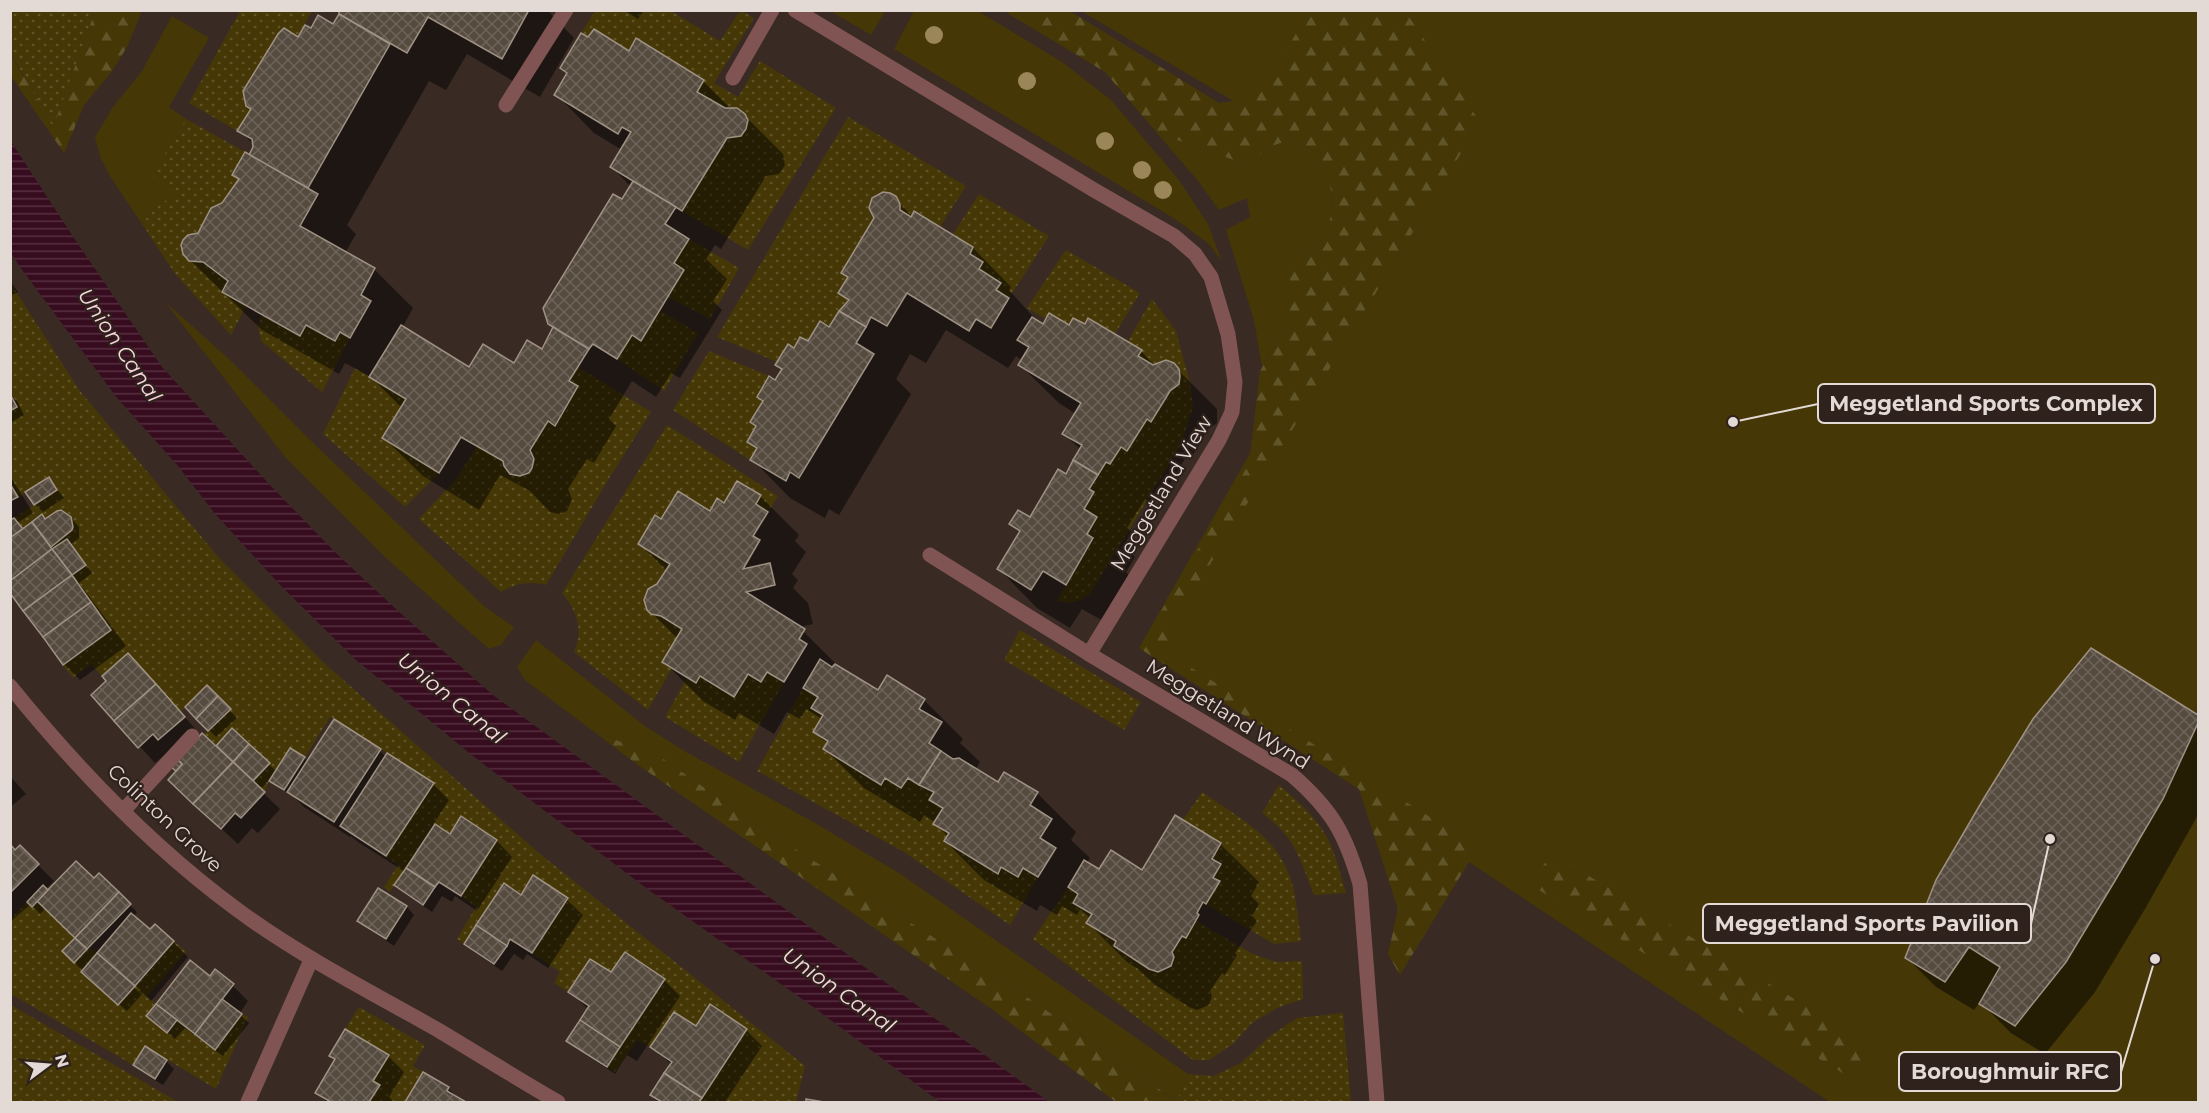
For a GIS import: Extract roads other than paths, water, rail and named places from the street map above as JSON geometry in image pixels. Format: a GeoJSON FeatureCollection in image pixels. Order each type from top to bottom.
{"type":"FeatureCollection","features":[{"type":"Feature","properties":{"kind":"street"},"geometry":{"type":"LineString","coordinates":[[507,105],[566,10]]}},
{"type":"Feature","properties":{"kind":"street"},"geometry":{"type":"LineString","coordinates":[[733,78],[772,10]]}},
{"type":"Feature","properties":{"kind":"street","name":"Meggetland View"},"geometry":{"type":"LineString","coordinates":[[795,10],[1174,236],[1195,254],[1211,277],[1228,334],[1235,382],[1232,412],[1219,440],[1089,654]]}},
{"type":"Feature","properties":{"kind":"street"},"geometry":{"type":"LineString","coordinates":[[930,555],[1089,654]]}},
{"type":"Feature","properties":{"kind":"street","name":"Meggetland Wynd"},"geometry":{"type":"LineString","coordinates":[[1089,654],[1292,775],[1316,795],[1335,822],[1350,849],[1360,884],[1377,1102]]}},
{"type":"Feature","properties":{"kind":"street","name":"Colinton Grove"},"geometry":{"type":"LineString","coordinates":[[10,686],[62,748],[123,811],[194,876],[240,912],[311,960],[438,1030],[558,1102]]}},
{"type":"Feature","properties":{"kind":"street"},"geometry":{"type":"LineString","coordinates":[[123,811],[192,736]]}},
{"type":"Feature","properties":{"kind":"street"},"geometry":{"type":"LineString","coordinates":[[248,1102],[311,960]]}},
{"type":"Feature","properties":{"kind":"water","name":"Union Canal"},"geometry":{"type":"Polygon","coordinates":[[[10,140],[162,367],[269,484],[336,553],[397,610],[493,695],[1049,1102],[940,1102],[816,1009],[646,888],[473,756],[355,659],[280,585],[216,515],[178,466],[117,398],[20,267],[11,253],[10,140]]]}},
{"type":"Feature","properties":{"kind":"place","name":"Meggetland Sports Complex"},"geometry":{"type":"Point","coordinates":[1733,422]}},
{"type":"Feature","properties":{"kind":"place","name":"Meggetland Sports Pavilion"},"geometry":{"type":"Point","coordinates":[2050,839]}},
{"type":"Feature","properties":{"kind":"place","name":"Boroughmuir RFC"},"geometry":{"type":"Point","coordinates":[2155,959]}}]}
